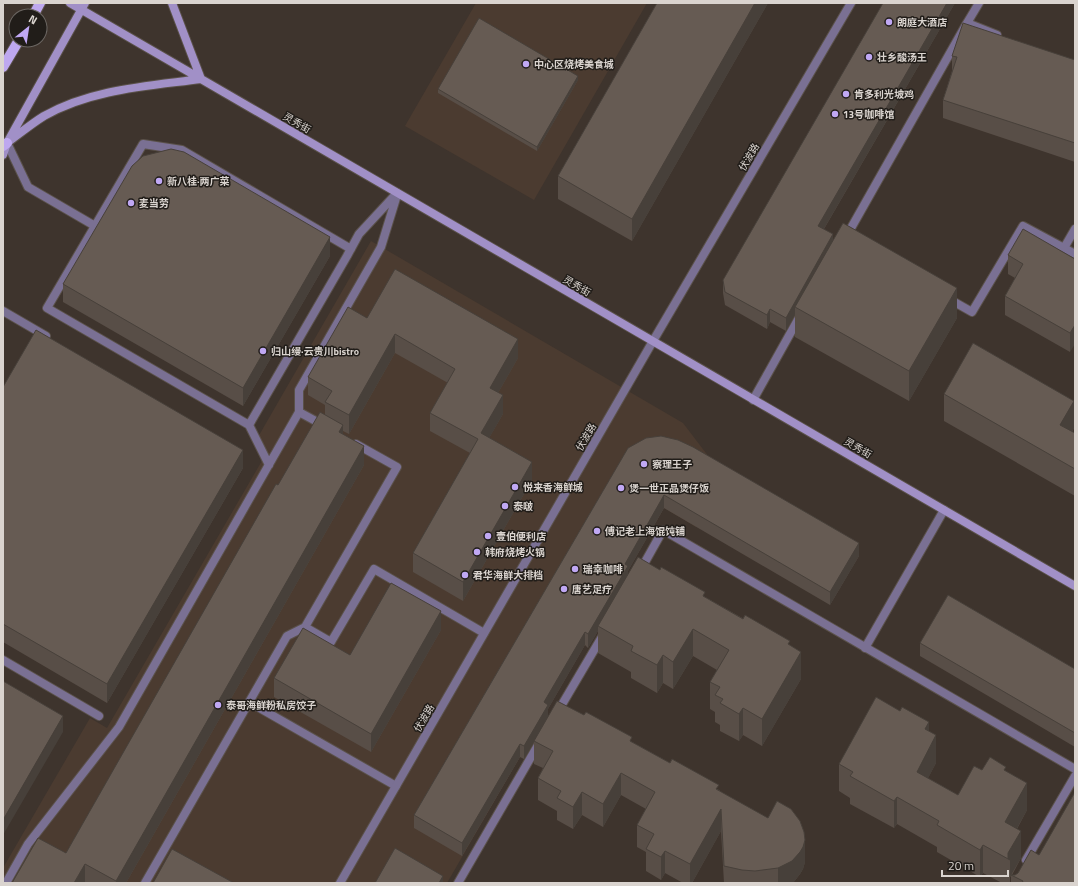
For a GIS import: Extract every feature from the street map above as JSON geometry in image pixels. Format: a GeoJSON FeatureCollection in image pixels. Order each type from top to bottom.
{"type":"FeatureCollection","features":[{"type":"Feature","properties":{"kind":"main road","name":"灵秀街"},"geometry":{"type":"LineString","coordinates":[[70,3],[83,6],[201,79],[1075,586]]}},
{"type":"Feature","properties":{"kind":"main road"},"geometry":{"type":"LineString","coordinates":[[5,145],[44,116],[77,102],[123,89],[201,79],[172,3]]}},
{"type":"Feature","properties":{"kind":"main road"},"geometry":{"type":"LineString","coordinates":[[3,155],[5,145],[83,6]]}},
{"type":"Feature","properties":{"kind":"main road"},"geometry":{"type":"LineString","coordinates":[[3,67],[14,48]]}},
{"type":"Feature","properties":{"kind":"street","name":"伏波路"},"geometry":{"type":"LineString","coordinates":[[340,883],[850,3]]}},
{"type":"Feature","properties":{"kind":"street"},"geometry":{"type":"LineString","coordinates":[[846,241],[979,3]]}},
{"type":"Feature","properties":{"kind":"street"},"geometry":{"type":"LineString","coordinates":[[967,24],[1003,37]]}},
{"type":"Feature","properties":{"kind":"street"},"geometry":{"type":"LineString","coordinates":[[269,465],[249,425],[47,308],[143,144],[182,150],[351,249]]}},
{"type":"Feature","properties":{"kind":"street"},"geometry":{"type":"LineString","coordinates":[[5,145],[28,187],[95,226]]}},
{"type":"Feature","properties":{"kind":"street"},"geometry":{"type":"LineString","coordinates":[[249,425],[359,234],[397,193]]}},
{"type":"Feature","properties":{"kind":"street"},"geometry":{"type":"LineString","coordinates":[[6,883],[28,844],[119,727],[269,465],[299,412],[300,390],[381,247],[397,193]]}},
{"type":"Feature","properties":{"kind":"street"},"geometry":{"type":"LineString","coordinates":[[945,296],[972,312],[1023,226],[1075,254]]}},
{"type":"Feature","properties":{"kind":"street"},"geometry":{"type":"LineString","coordinates":[[1064,248],[1075,229]]}},
{"type":"Feature","properties":{"kind":"street"},"geometry":{"type":"LineString","coordinates":[[3,311],[51,339]]}},
{"type":"Feature","properties":{"kind":"street"},"geometry":{"type":"LineString","coordinates":[[753,400],[803,312]]}},
{"type":"Feature","properties":{"kind":"street"},"geometry":{"type":"LineString","coordinates":[[299,412],[333,431]]}},
{"type":"Feature","properties":{"kind":"street"},"geometry":{"type":"LineString","coordinates":[[145,883],[167,852],[287,636],[305,627],[397,467],[347,439]]}},
{"type":"Feature","properties":{"kind":"street"},"geometry":{"type":"LineString","coordinates":[[865,648],[944,510]]}},
{"type":"Feature","properties":{"kind":"street"},"geometry":{"type":"LineString","coordinates":[[635,579],[663,530],[1075,769]]}},
{"type":"Feature","properties":{"kind":"street"},"geometry":{"type":"LineString","coordinates":[[305,627],[332,642],[374,569],[484,633]]}},
{"type":"Feature","properties":{"kind":"street"},"geometry":{"type":"LineString","coordinates":[[555,717],[607,627]]}},
{"type":"Feature","properties":{"kind":"street"},"geometry":{"type":"LineString","coordinates":[[3,660],[99,716]]}},
{"type":"Feature","properties":{"kind":"street"},"geometry":{"type":"LineString","coordinates":[[249,702],[396,786]]}},
{"type":"Feature","properties":{"kind":"street"},"geometry":{"type":"LineString","coordinates":[[458,883],[543,738]]}},
{"type":"Feature","properties":{"kind":"street"},"geometry":{"type":"LineString","coordinates":[[1021,870],[1075,776]]}},
{"type":"Feature","properties":{"kind":"shaded area","name":"中心区烧烤美食城"},"geometry":{"type":"Polygon","coordinates":[[[476,3],[647,3],[534,200],[405,126],[476,3]]]}},
{"type":"Feature","properties":{"kind":"shaded area"},"geometry":{"type":"Polygon","coordinates":[[[371,241],[683,423],[725,478],[696,527],[664,508],[447,883],[3,883],[3,868],[90,718],[107,728],[267,452],[254,444],[371,241]]]}},
{"type":"Feature","properties":{"kind":"building"},"geometry":{"type":"Polygon","coordinates":[[[657,3],[755,3],[632,219],[558,176],[657,3]]]}},
{"type":"Feature","properties":{"kind":"building"},"geometry":{"type":"Polygon","coordinates":[[[883,3],[947,3],[818,226],[833,234],[786,318],[770,309],[767,315],[725,292],[723,280],[883,3]]]}},
{"type":"Feature","properties":{"kind":"building"},"geometry":{"type":"Polygon","coordinates":[[[479,18],[578,76],[537,147],[438,89],[479,18]]]}},
{"type":"Feature","properties":{"kind":"building"},"geometry":{"type":"Polygon","coordinates":[[[963,23],[1075,60],[1075,143],[943,100],[957,57],[952,56],[963,23]]]}},
{"type":"Feature","properties":{"kind":"building"},"geometry":{"type":"Polygon","coordinates":[[[171,149],[184,152],[330,237],[243,388],[63,284],[132,166],[143,156],[171,149]]]}},
{"type":"Feature","properties":{"kind":"building"},"geometry":{"type":"Polygon","coordinates":[[[843,223],[957,288],[909,371],[795,307],[843,223]]]}},
{"type":"Feature","properties":{"kind":"building"},"geometry":{"type":"Polygon","coordinates":[[[1023,229],[1075,259],[1075,325],[1070,333],[1005,296],[1023,264],[1008,255],[1023,229]]]}},
{"type":"Feature","properties":{"kind":"building"},"geometry":{"type":"Polygon","coordinates":[[[395,269],[518,339],[490,388],[503,395],[481,433],[532,462],[463,582],[413,553],[478,439],[430,413],[455,369],[395,334],[349,415],[325,402],[332,391],[308,377],[348,307],[367,318],[395,269]]]}},
{"type":"Feature","properties":{"kind":"building"},"geometry":{"type":"Polygon","coordinates":[[[36,330],[243,450],[107,684],[3,624],[3,387],[36,330]]]}},
{"type":"Feature","properties":{"kind":"building"},"geometry":{"type":"Polygon","coordinates":[[[973,343],[1074,401],[1060,425],[1075,433],[1075,469],[944,394],[973,343]]]}},
{"type":"Feature","properties":{"kind":"building"},"geometry":{"type":"Polygon","coordinates":[[[320,412],[343,425],[339,432],[364,446],[116,881],[85,864],[74,883],[12,883],[38,838],[66,853],[276,484],[278,485],[320,412]]]}},
{"type":"Feature","properties":{"kind":"building"},"geometry":{"type":"Polygon","coordinates":[[[661,436],[678,440],[693,447],[859,543],[830,592],[664,495],[625,564],[628,566],[588,634],[585,632],[544,702],[548,705],[524,746],[520,744],[462,843],[414,815],[628,448],[646,438],[661,436]]]}},
{"type":"Feature","properties":{"kind":"building"},"geometry":{"type":"Polygon","coordinates":[[[638,557],[660,570],[661,567],[705,592],[703,596],[743,619],[745,615],[790,641],[788,644],[801,652],[762,719],[743,708],[739,714],[720,703],[723,699],[715,695],[720,687],[710,682],[729,650],[693,629],[673,662],[663,655],[657,665],[631,651],[633,646],[598,626],[638,557]]]}},
{"type":"Feature","properties":{"kind":"building"},"geometry":{"type":"Polygon","coordinates":[[[391,583],[441,611],[371,734],[274,678],[303,628],[350,655],[391,583]]]}},
{"type":"Feature","properties":{"kind":"building"},"geometry":{"type":"Polygon","coordinates":[[[948,595],[1075,669],[1075,733],[920,643],[948,595]]]}},
{"type":"Feature","properties":{"kind":"building"},"geometry":{"type":"Polygon","coordinates":[[[3,681],[63,716],[3,820],[3,681]]]}},
{"type":"Feature","properties":{"kind":"building"},"geometry":{"type":"Polygon","coordinates":[[[876,697],[900,711],[902,707],[929,722],[925,729],[936,735],[917,772],[958,795],[974,766],[982,770],[990,757],[1006,767],[1004,770],[1027,783],[1005,822],[1021,831],[1008,853],[1008,858],[1010,860],[983,845],[980,850],[937,825],[939,821],[897,797],[894,801],[850,776],[853,772],[839,764],[876,697]]]}},
{"type":"Feature","properties":{"kind":"building"},"geometry":{"type":"Polygon","coordinates":[[[557,701],[584,715],[586,712],[632,737],[630,741],[670,763],[672,759],[719,785],[716,789],[768,818],[777,801],[791,809],[800,821],[804,832],[805,840],[800,852],[792,861],[778,868],[755,871],[724,866],[721,809],[690,864],[665,851],[661,857],[646,849],[654,834],[637,825],[655,792],[621,773],[603,804],[582,792],[573,807],[557,798],[561,791],[538,778],[553,751],[534,741],[557,701]]]}},
{"type":"Feature","properties":{"kind":"building"},"geometry":{"type":"Polygon","coordinates":[[[1075,792],[1075,883],[1022,883],[1023,881],[1011,875],[1018,873],[1031,850],[1039,855],[1075,792]]]}},
{"type":"Feature","properties":{"kind":"building"},"geometry":{"type":"Polygon","coordinates":[[[395,848],[443,876],[439,883],[375,883],[395,848]]]}},
{"type":"Feature","properties":{"kind":"building"},"geometry":{"type":"Polygon","coordinates":[[[172,849],[234,883],[153,883],[172,849]]]}},
{"type":"Feature","properties":{"kind":"place","name":"朗庭大酒店"},"geometry":{"type":"Point","coordinates":[889,22]}},
{"type":"Feature","properties":{"kind":"place","name":"壮乡酸汤王"},"geometry":{"type":"Point","coordinates":[869,57]}},
{"type":"Feature","properties":{"kind":"place","name":"中心区烧烤美食城"},"geometry":{"type":"Point","coordinates":[526,64]}},
{"type":"Feature","properties":{"kind":"place","name":"肯多利光坡鸡"},"geometry":{"type":"Point","coordinates":[846,94]}},
{"type":"Feature","properties":{"kind":"place","name":"13号咖啡馆"},"geometry":{"type":"Point","coordinates":[835,114]}},
{"type":"Feature","properties":{"kind":"place","name":"新八桂·两广菜"},"geometry":{"type":"Point","coordinates":[159,181]}},
{"type":"Feature","properties":{"kind":"place","name":"麦当劳"},"geometry":{"type":"Point","coordinates":[131,203]}},
{"type":"Feature","properties":{"kind":"place","name":"归山缦·云贵川bistro"},"geometry":{"type":"Point","coordinates":[263,351]}},
{"type":"Feature","properties":{"kind":"place","name":"察理王子"},"geometry":{"type":"Point","coordinates":[644,464]}},
{"type":"Feature","properties":{"kind":"place","name":"悦来香海鲜城"},"geometry":{"type":"Point","coordinates":[515,487]}},
{"type":"Feature","properties":{"kind":"place","name":"煲一世正品煲仔饭"},"geometry":{"type":"Point","coordinates":[621,488]}},
{"type":"Feature","properties":{"kind":"place","name":"泰啵"},"geometry":{"type":"Point","coordinates":[505,506]}},
{"type":"Feature","properties":{"kind":"place","name":"傅记老上海馄饨铺"},"geometry":{"type":"Point","coordinates":[597,531]}},
{"type":"Feature","properties":{"kind":"place","name":"壹伯便利店"},"geometry":{"type":"Point","coordinates":[488,536]}},
{"type":"Feature","properties":{"kind":"place","name":"韩府烧烤火锅"},"geometry":{"type":"Point","coordinates":[477,552]}},
{"type":"Feature","properties":{"kind":"place","name":"瑞幸咖啡"},"geometry":{"type":"Point","coordinates":[575,569]}},
{"type":"Feature","properties":{"kind":"place","name":"君华海鲜大排档"},"geometry":{"type":"Point","coordinates":[465,575]}},
{"type":"Feature","properties":{"kind":"place","name":"唐艺足疗"},"geometry":{"type":"Point","coordinates":[564,589]}},
{"type":"Feature","properties":{"kind":"place","name":"泰哥海鲜粉私房饺子"},"geometry":{"type":"Point","coordinates":[218,705]}}]}
